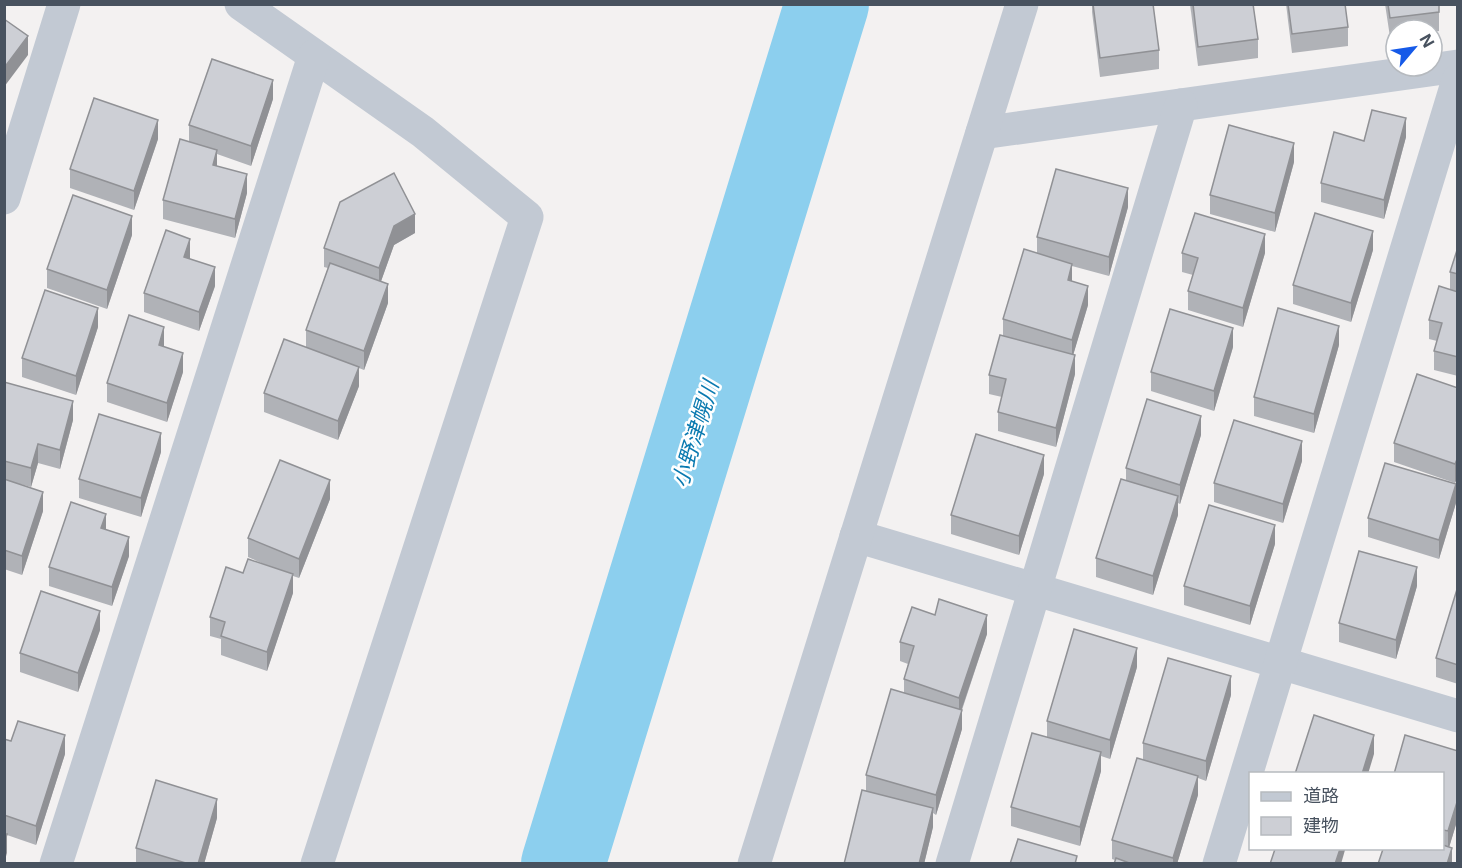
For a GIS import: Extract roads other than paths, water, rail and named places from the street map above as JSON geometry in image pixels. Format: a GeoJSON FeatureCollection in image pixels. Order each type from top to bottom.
{"type":"FeatureCollection","features":[{"type":"Feature","properties":{"kind":"street"},"geometry":{"type":"LineString","coordinates":[[4,198],[10,160],[64,4]]}},
{"type":"Feature","properties":{"kind":"street"},"geometry":{"type":"LineString","coordinates":[[241,4],[423,132],[527,217],[317,864]]}},
{"type":"Feature","properties":{"kind":"street"},"geometry":{"type":"LineString","coordinates":[[754,864],[1022,4]]}},
{"type":"Feature","properties":{"kind":"street"},"geometry":{"type":"LineString","coordinates":[[56,864],[314,56]]}},
{"type":"Feature","properties":{"kind":"street"},"geometry":{"type":"LineString","coordinates":[[982,133],[1458,66]]}},
{"type":"Feature","properties":{"kind":"street"},"geometry":{"type":"LineString","coordinates":[[1219,864],[1458,80]]}},
{"type":"Feature","properties":{"kind":"street"},"geometry":{"type":"LineString","coordinates":[[952,864],[1181,105]]}},
{"type":"Feature","properties":{"kind":"street"},"geometry":{"type":"LineString","coordinates":[[856,536],[1458,716]]}},
{"type":"Feature","properties":{"kind":"waterway","name":"小野津幌川"},"geometry":{"type":"LineString","coordinates":[[563,864],[827,4]]}}]}
